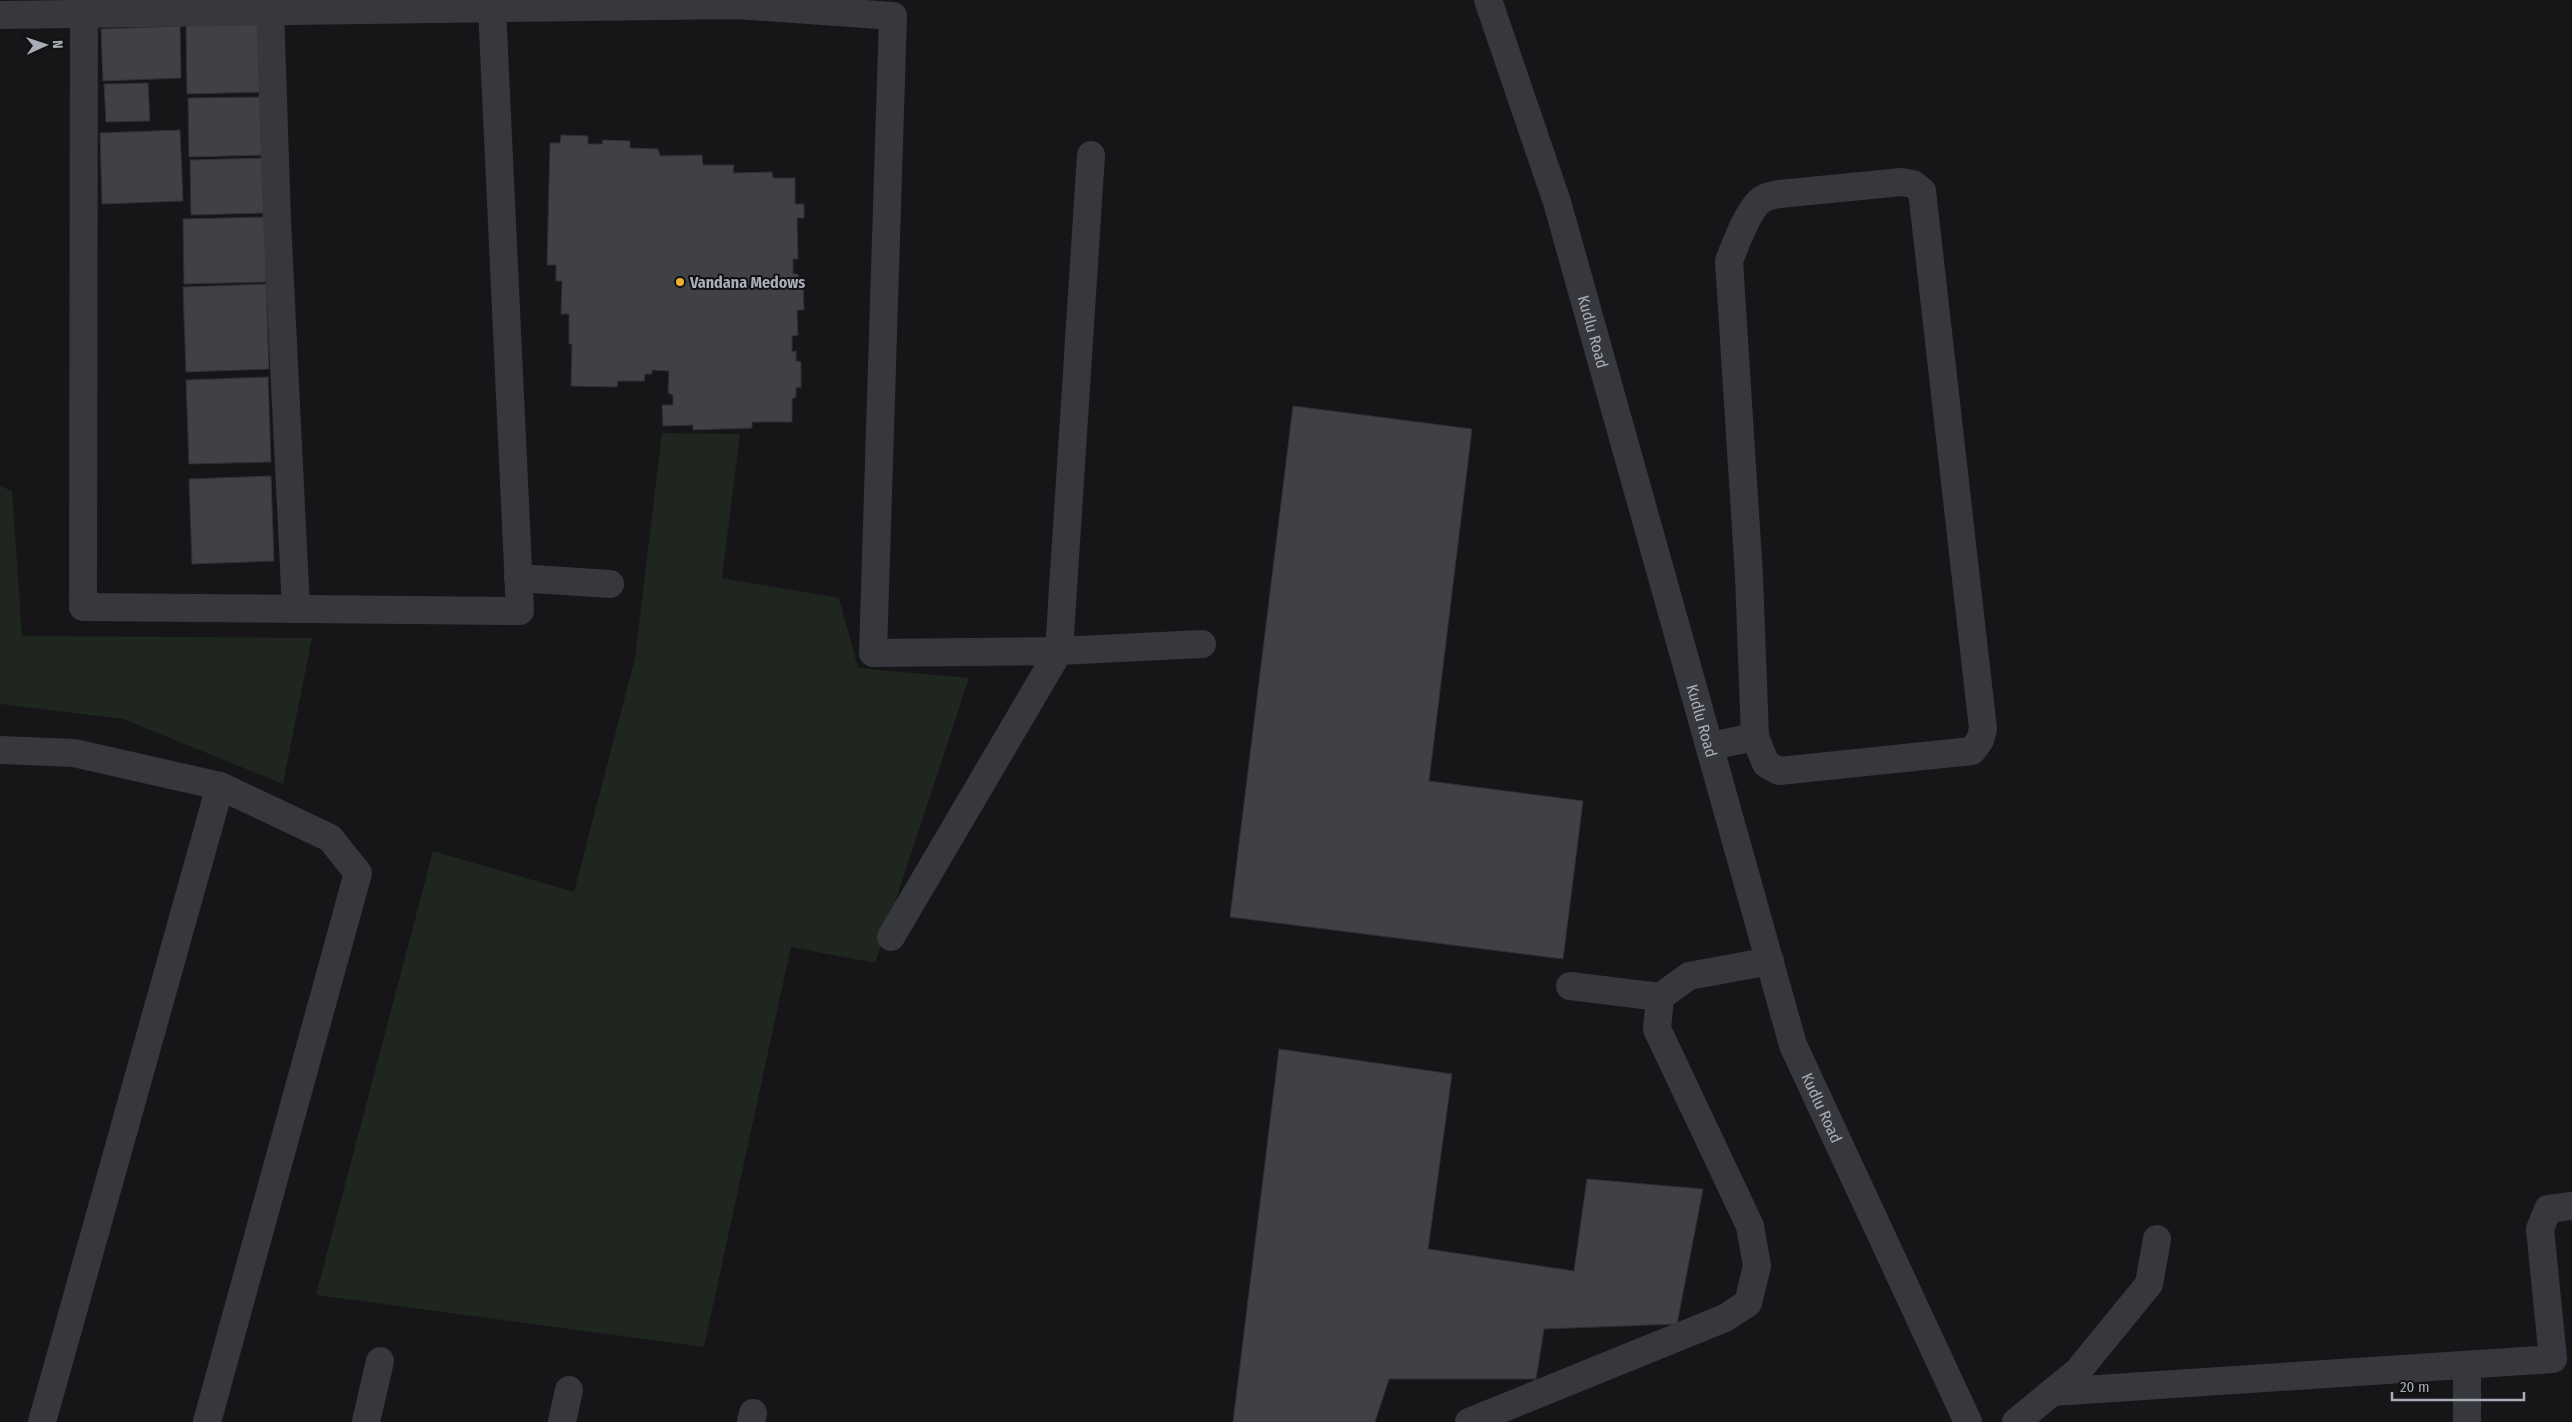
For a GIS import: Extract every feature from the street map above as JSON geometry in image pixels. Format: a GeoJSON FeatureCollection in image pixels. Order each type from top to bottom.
{"type":"FeatureCollection","features":[{"type":"Feature","properties":{"kind":"street","name":"Kudlu Road"},"geometry":{"type":"LineString","coordinates":[[1488,0],[1557,202],[1793,1045],[1968,1422]]}},
{"type":"Feature","properties":{"kind":"street"},"geometry":{"type":"LineString","coordinates":[[0,15],[84,6],[270,10],[736,5],[893,16],[873,653],[1059,651],[1202,644]]}},
{"type":"Feature","properties":{"kind":"street"},"geometry":{"type":"LineString","coordinates":[[84,6],[83,607],[520,611],[492,8]]}},
{"type":"Feature","properties":{"kind":"street"},"geometry":{"type":"LineString","coordinates":[[270,10],[277,221],[296,609]]}},
{"type":"Feature","properties":{"kind":"street"},"geometry":{"type":"LineString","coordinates":[[891,936],[1059,651],[1091,154]]}},
{"type":"Feature","properties":{"kind":"street"},"geometry":{"type":"LineString","coordinates":[[1902,182],[1913,184],[1922,191],[1982,719],[1983,729],[1980,740],[1972,751],[1780,771],[1766,764],[1755,737],[1749,576],[1729,261],[1751,213],[1762,199],[1779,194],[1902,182]]}},
{"type":"Feature","properties":{"kind":"street"},"geometry":{"type":"LineString","coordinates":[[518,578],[610,584]]}},
{"type":"Feature","properties":{"kind":"street"},"geometry":{"type":"LineString","coordinates":[[1710,746],[1755,737]]}},
{"type":"Feature","properties":{"kind":"street"},"geometry":{"type":"LineString","coordinates":[[0,750],[74,752],[220,786],[330,838],[358,874],[207,1422]]}},
{"type":"Feature","properties":{"kind":"street"},"geometry":{"type":"LineString","coordinates":[[42,1422],[220,786]]}},
{"type":"Feature","properties":{"kind":"street"},"geometry":{"type":"LineString","coordinates":[[1570,986],[1660,997],[1689,976],[1770,961]]}},
{"type":"Feature","properties":{"kind":"street"},"geometry":{"type":"LineString","coordinates":[[1469,1422],[1725,1318],[1748,1303],[1757,1266],[1750,1226],[1657,1029],[1660,997]]}},
{"type":"Feature","properties":{"kind":"street"},"geometry":{"type":"LineString","coordinates":[[2053,1392],[2553,1360],[2540,1229],[2548,1209],[2572,1206]]}},
{"type":"Feature","properties":{"kind":"street"},"geometry":{"type":"LineString","coordinates":[[2016,1422],[2078,1371],[2150,1284],[2157,1239]]}},
{"type":"Feature","properties":{"kind":"street"},"geometry":{"type":"LineString","coordinates":[[366,1422],[380,1361]]}},
{"type":"Feature","properties":{"kind":"street"},"geometry":{"type":"LineString","coordinates":[[2467,1365],[2467,1422]]}},
{"type":"Feature","properties":{"kind":"street"},"geometry":{"type":"LineString","coordinates":[[562,1422],[569,1390]]}},
{"type":"Feature","properties":{"kind":"shaded area"},"geometry":{"type":"Polygon","coordinates":[[[662,433],[740,434],[722,578],[839,598],[858,668],[969,678],[875,963],[791,947],[704,1347],[316,1295],[433,851],[574,892],[635,658],[662,433]]]}},
{"type":"Feature","properties":{"kind":"shaded area"},"geometry":{"type":"Polygon","coordinates":[[[0,486],[12,491],[22,636],[312,638],[283,784],[123,719],[0,704],[0,486]]]}},
{"type":"Feature","properties":{"kind":"building"},"geometry":{"type":"Polygon","coordinates":[[[263,23],[265,92],[187,94],[186,25],[263,23]]]}},
{"type":"Feature","properties":{"kind":"building"},"geometry":{"type":"Polygon","coordinates":[[[180,26],[181,78],[103,81],[101,29],[180,26]]]}},
{"type":"Feature","properties":{"kind":"building"},"geometry":{"type":"Polygon","coordinates":[[[148,83],[150,121],[106,122],[104,84],[148,83]]]}},
{"type":"Feature","properties":{"kind":"building"},"geometry":{"type":"Polygon","coordinates":[[[265,97],[266,155],[189,157],[188,98],[265,97]]]}},
{"type":"Feature","properties":{"kind":"building"},"geometry":{"type":"Polygon","coordinates":[[[180,130],[183,201],[102,204],[100,133],[180,130]]]}},
{"type":"Feature","properties":{"kind":"building","name":"Vandana Medows"},"geometry":{"type":"Polygon","coordinates":[[[561,135],[588,136],[588,144],[603,144],[602,140],[630,141],[630,148],[658,149],[660,156],[702,155],[703,165],[734,165],[733,173],[772,172],[773,178],[795,178],[795,204],[804,204],[804,218],[797,218],[798,259],[793,259],[793,274],[798,274],[799,283],[803,283],[804,310],[797,310],[798,335],[792,336],[792,352],[796,351],[796,361],[801,362],[801,388],[796,387],[796,397],[792,399],[792,422],[752,422],[752,428],[693,430],[693,425],[663,426],[662,405],[673,405],[673,395],[668,393],[669,371],[652,370],[652,374],[645,374],[644,381],[618,381],[617,387],[571,386],[572,344],[569,344],[569,314],[561,314],[562,281],[556,281],[556,265],[547,265],[550,143],[560,143],[561,135]]]}},
{"type":"Feature","properties":{"kind":"building"},"geometry":{"type":"Polygon","coordinates":[[[263,158],[264,213],[191,215],[190,160],[263,158]]]}},
{"type":"Feature","properties":{"kind":"building"},"geometry":{"type":"Polygon","coordinates":[[[265,217],[266,282],[184,284],[183,219],[265,217]]]}},
{"type":"Feature","properties":{"kind":"building"},"geometry":{"type":"Polygon","coordinates":[[[266,284],[269,369],[186,372],[183,287],[266,284]]]}},
{"type":"Feature","properties":{"kind":"building"},"geometry":{"type":"Polygon","coordinates":[[[268,377],[271,462],[189,464],[186,380],[268,377]]]}},
{"type":"Feature","properties":{"kind":"building"},"geometry":{"type":"Polygon","coordinates":[[[1293,406],[1472,429],[1429,781],[1583,801],[1563,959],[1230,917],[1293,406]]]}},
{"type":"Feature","properties":{"kind":"building"},"geometry":{"type":"Polygon","coordinates":[[[271,476],[274,561],[192,564],[189,479],[271,476]]]}},
{"type":"Feature","properties":{"kind":"building"},"geometry":{"type":"Polygon","coordinates":[[[1279,1049],[1452,1074],[1428,1249],[1574,1271],[1587,1179],[1703,1189],[1677,1324],[1544,1329],[1536,1379],[1389,1379],[1375,1422],[1233,1422],[1279,1049]]]}},
{"type":"Feature","properties":{"kind":"place","name":"Vandana Medows"},"geometry":{"type":"Point","coordinates":[680,282]}}]}
